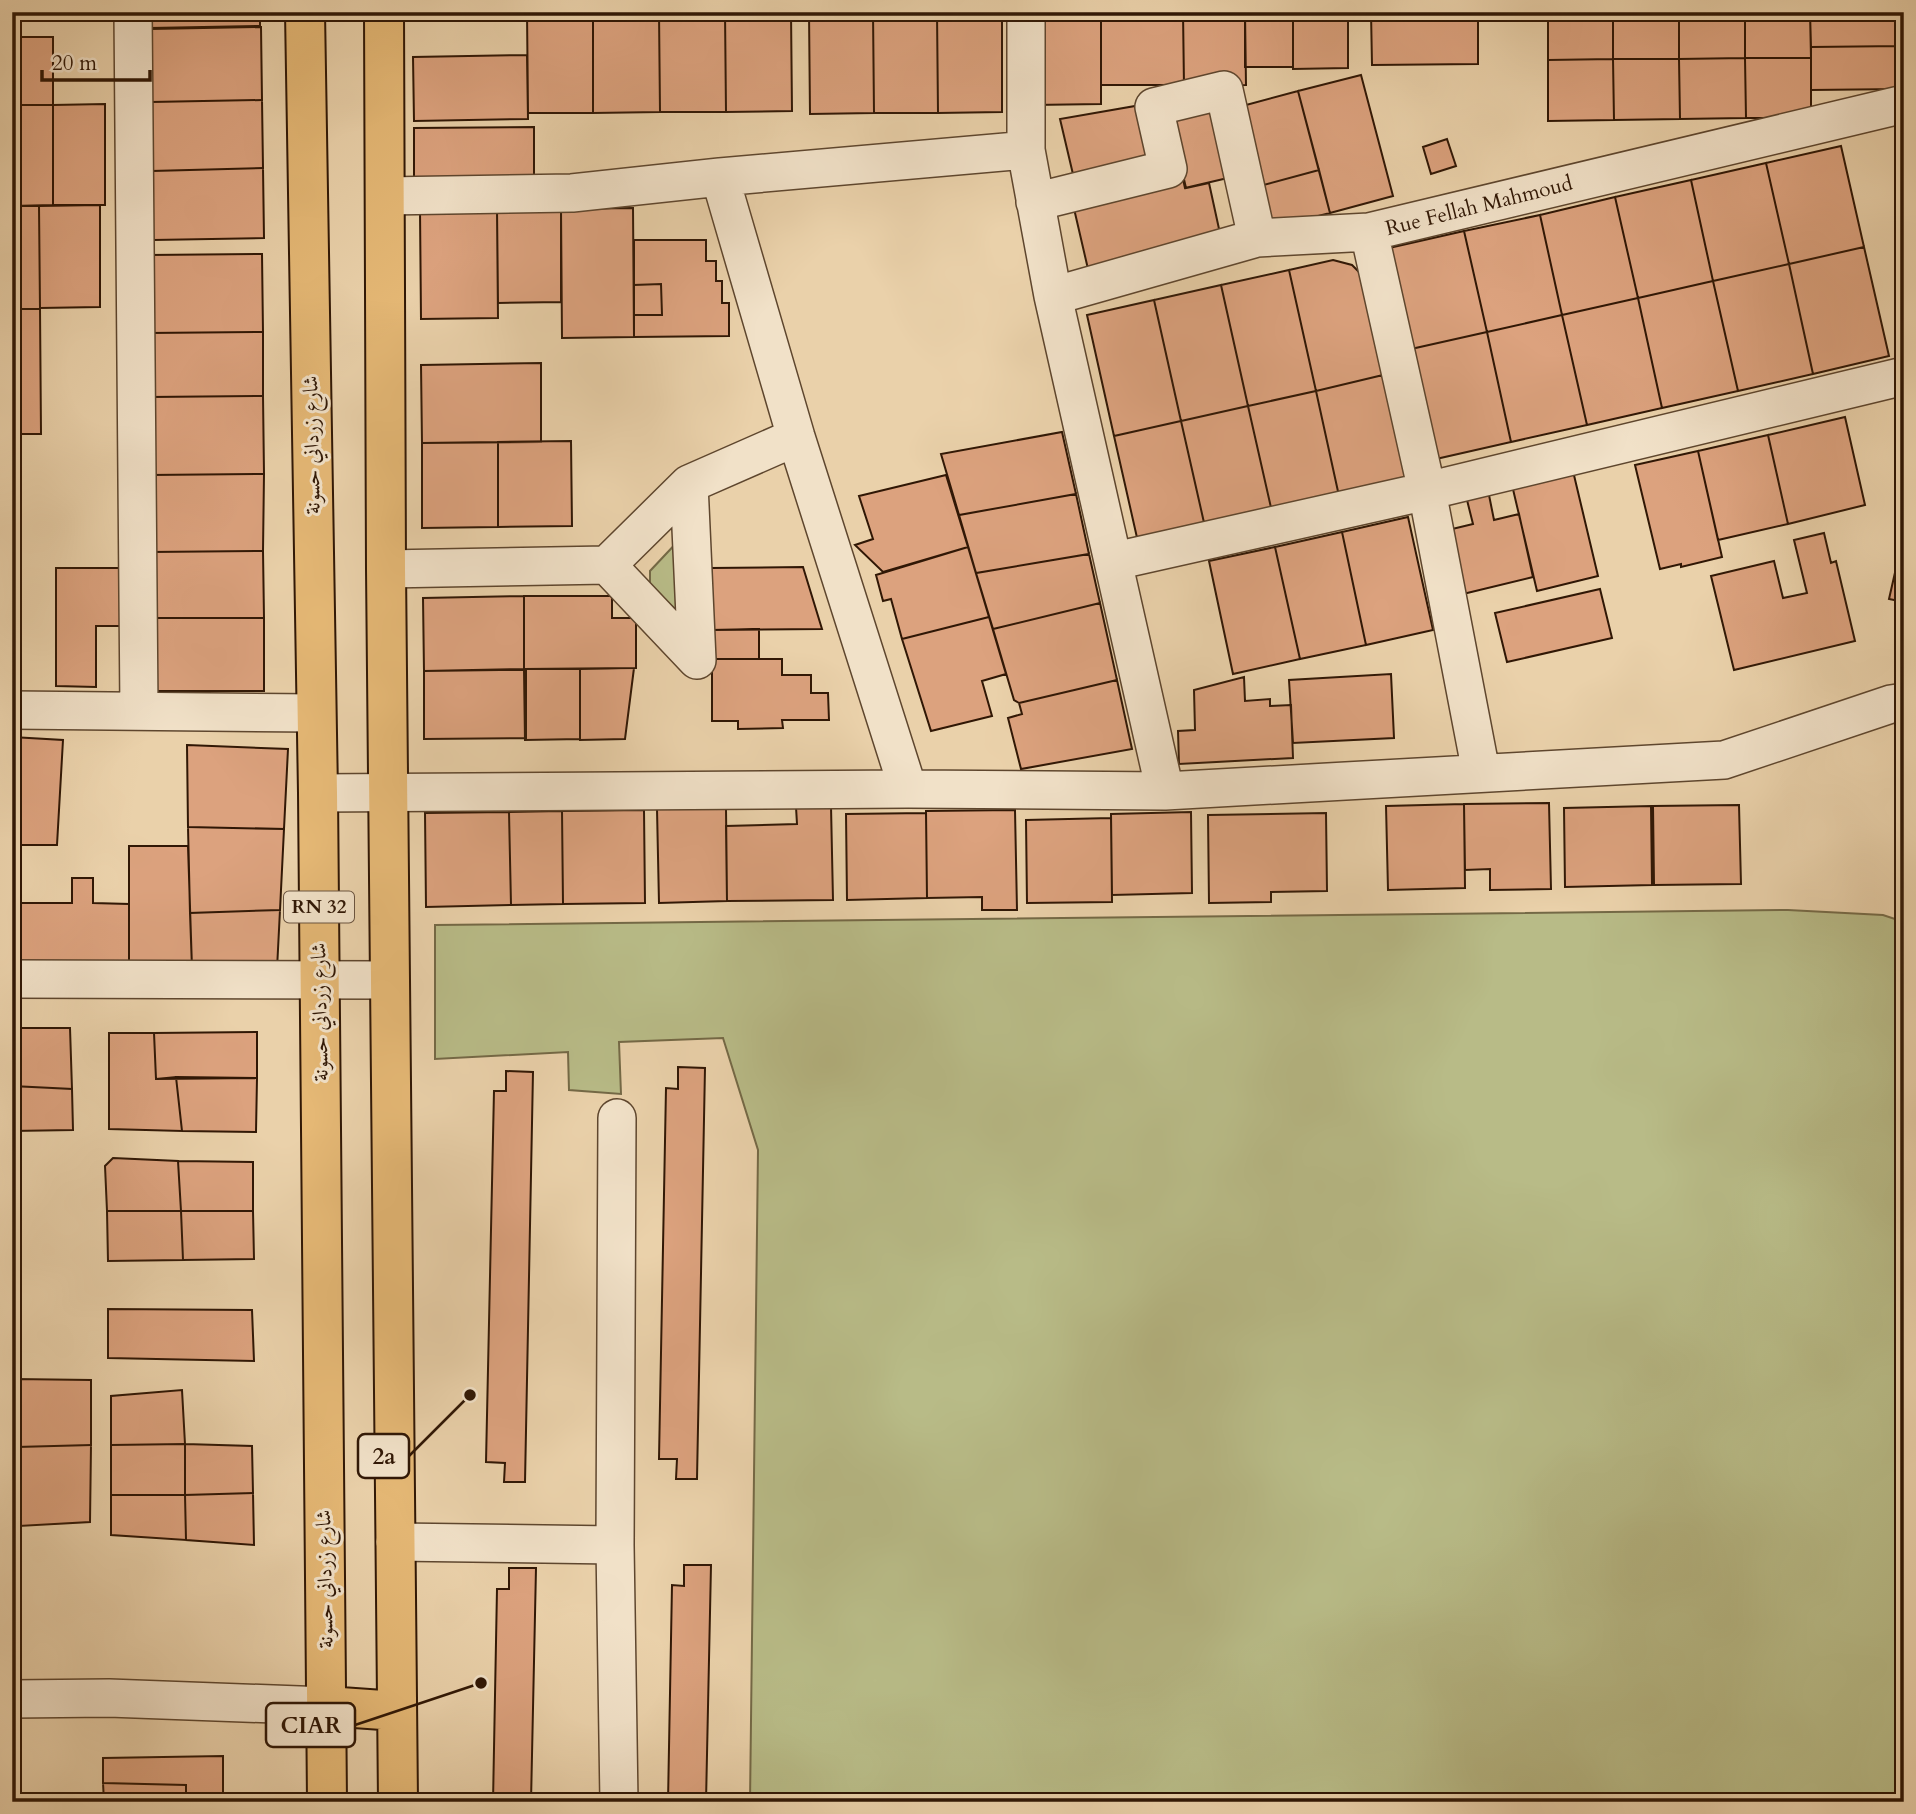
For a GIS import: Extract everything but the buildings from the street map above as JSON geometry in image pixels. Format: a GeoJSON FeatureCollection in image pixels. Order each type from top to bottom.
{"type":"FeatureCollection","features":[{"type":"Feature","properties":{"kind":"main road","name":"شارع زرداني حسونة"},"geometry":{"type":"LineString","coordinates":[[305,12],[318,793],[327,1802]]}},
{"type":"Feature","properties":{"kind":"main road"},"geometry":{"type":"LineString","coordinates":[[384,12],[386,569],[398,1802]]}},
{"type":"Feature","properties":{"kind":"main road"},"geometry":{"type":"LineString","coordinates":[[326,1706],[397,1711]]}},
{"type":"Feature","properties":{"kind":"street"},"geometry":{"type":"LineString","coordinates":[[133,12],[139,710]]}},
{"type":"Feature","properties":{"kind":"street"},"geometry":{"type":"LineString","coordinates":[[1026,12],[1026,150],[1035,202],[1053,296],[1166,791]]}},
{"type":"Feature","properties":{"kind":"street"},"geometry":{"type":"LineString","coordinates":[[1035,202],[1168,169],[1154,107],[1224,90],[1257,238]]}},
{"type":"Feature","properties":{"kind":"street","name":"Rue Fellah Mahmoud"},"geometry":{"type":"LineString","coordinates":[[1053,296],[1257,238],[1369,232],[1904,104]]}},
{"type":"Feature","properties":{"kind":"street"},"geometry":{"type":"LineString","coordinates":[[385,196],[572,193],[1026,150]]}},
{"type":"Feature","properties":{"kind":"street"},"geometry":{"type":"LineString","coordinates":[[720,177],[796,437],[908,789]]}},
{"type":"Feature","properties":{"kind":"street"},"geometry":{"type":"LineString","coordinates":[[1369,232],[1427,491],[1481,772]]}},
{"type":"Feature","properties":{"kind":"street"},"geometry":{"type":"LineString","coordinates":[[1115,561],[1427,491],[1904,376]]}},
{"type":"Feature","properties":{"kind":"street"},"geometry":{"type":"LineString","coordinates":[[386,569],[607,565],[689,484],[796,437]]}},
{"type":"Feature","properties":{"kind":"street"},"geometry":{"type":"LineString","coordinates":[[607,565],[697,660],[689,484]]}},
{"type":"Feature","properties":{"kind":"street"},"geometry":{"type":"LineString","coordinates":[[318,793],[908,789],[1166,791],[1724,760],[1904,702]]}},
{"type":"Feature","properties":{"kind":"street"},"geometry":{"type":"LineString","coordinates":[[12,710],[316,713]]}},
{"type":"Feature","properties":{"kind":"street"},"geometry":{"type":"LineString","coordinates":[[12,979],[390,980]]}},
{"type":"Feature","properties":{"kind":"street"},"geometry":{"type":"LineString","coordinates":[[617,1118],[615,1545],[619,1802]]}},
{"type":"Feature","properties":{"kind":"street"},"geometry":{"type":"LineString","coordinates":[[395,1542],[615,1545]]}},
{"type":"Feature","properties":{"kind":"street"},"geometry":{"type":"LineString","coordinates":[[12,1699],[109,1698],[326,1706]]}},
{"type":"Feature","properties":{"kind":"green space"},"geometry":{"type":"Polygon","coordinates":[[[681,538],[685,618],[650,586],[650,571],[681,538]]]}},
{"type":"Feature","properties":{"kind":"green space"},"geometry":{"type":"Polygon","coordinates":[[[1788,910],[1883,915],[1904,922],[1904,1802],[750,1802],[758,1150],[723,1038],[619,1042],[621,1094],[569,1090],[568,1052],[435,1059],[435,925],[1788,910]]]}},
{"type":"Feature","properties":{"kind":"place","name":"2a"},"geometry":{"type":"Point","coordinates":[470,1395]}},
{"type":"Feature","properties":{"kind":"place","name":"CIAR"},"geometry":{"type":"Point","coordinates":[481,1683]}}]}
